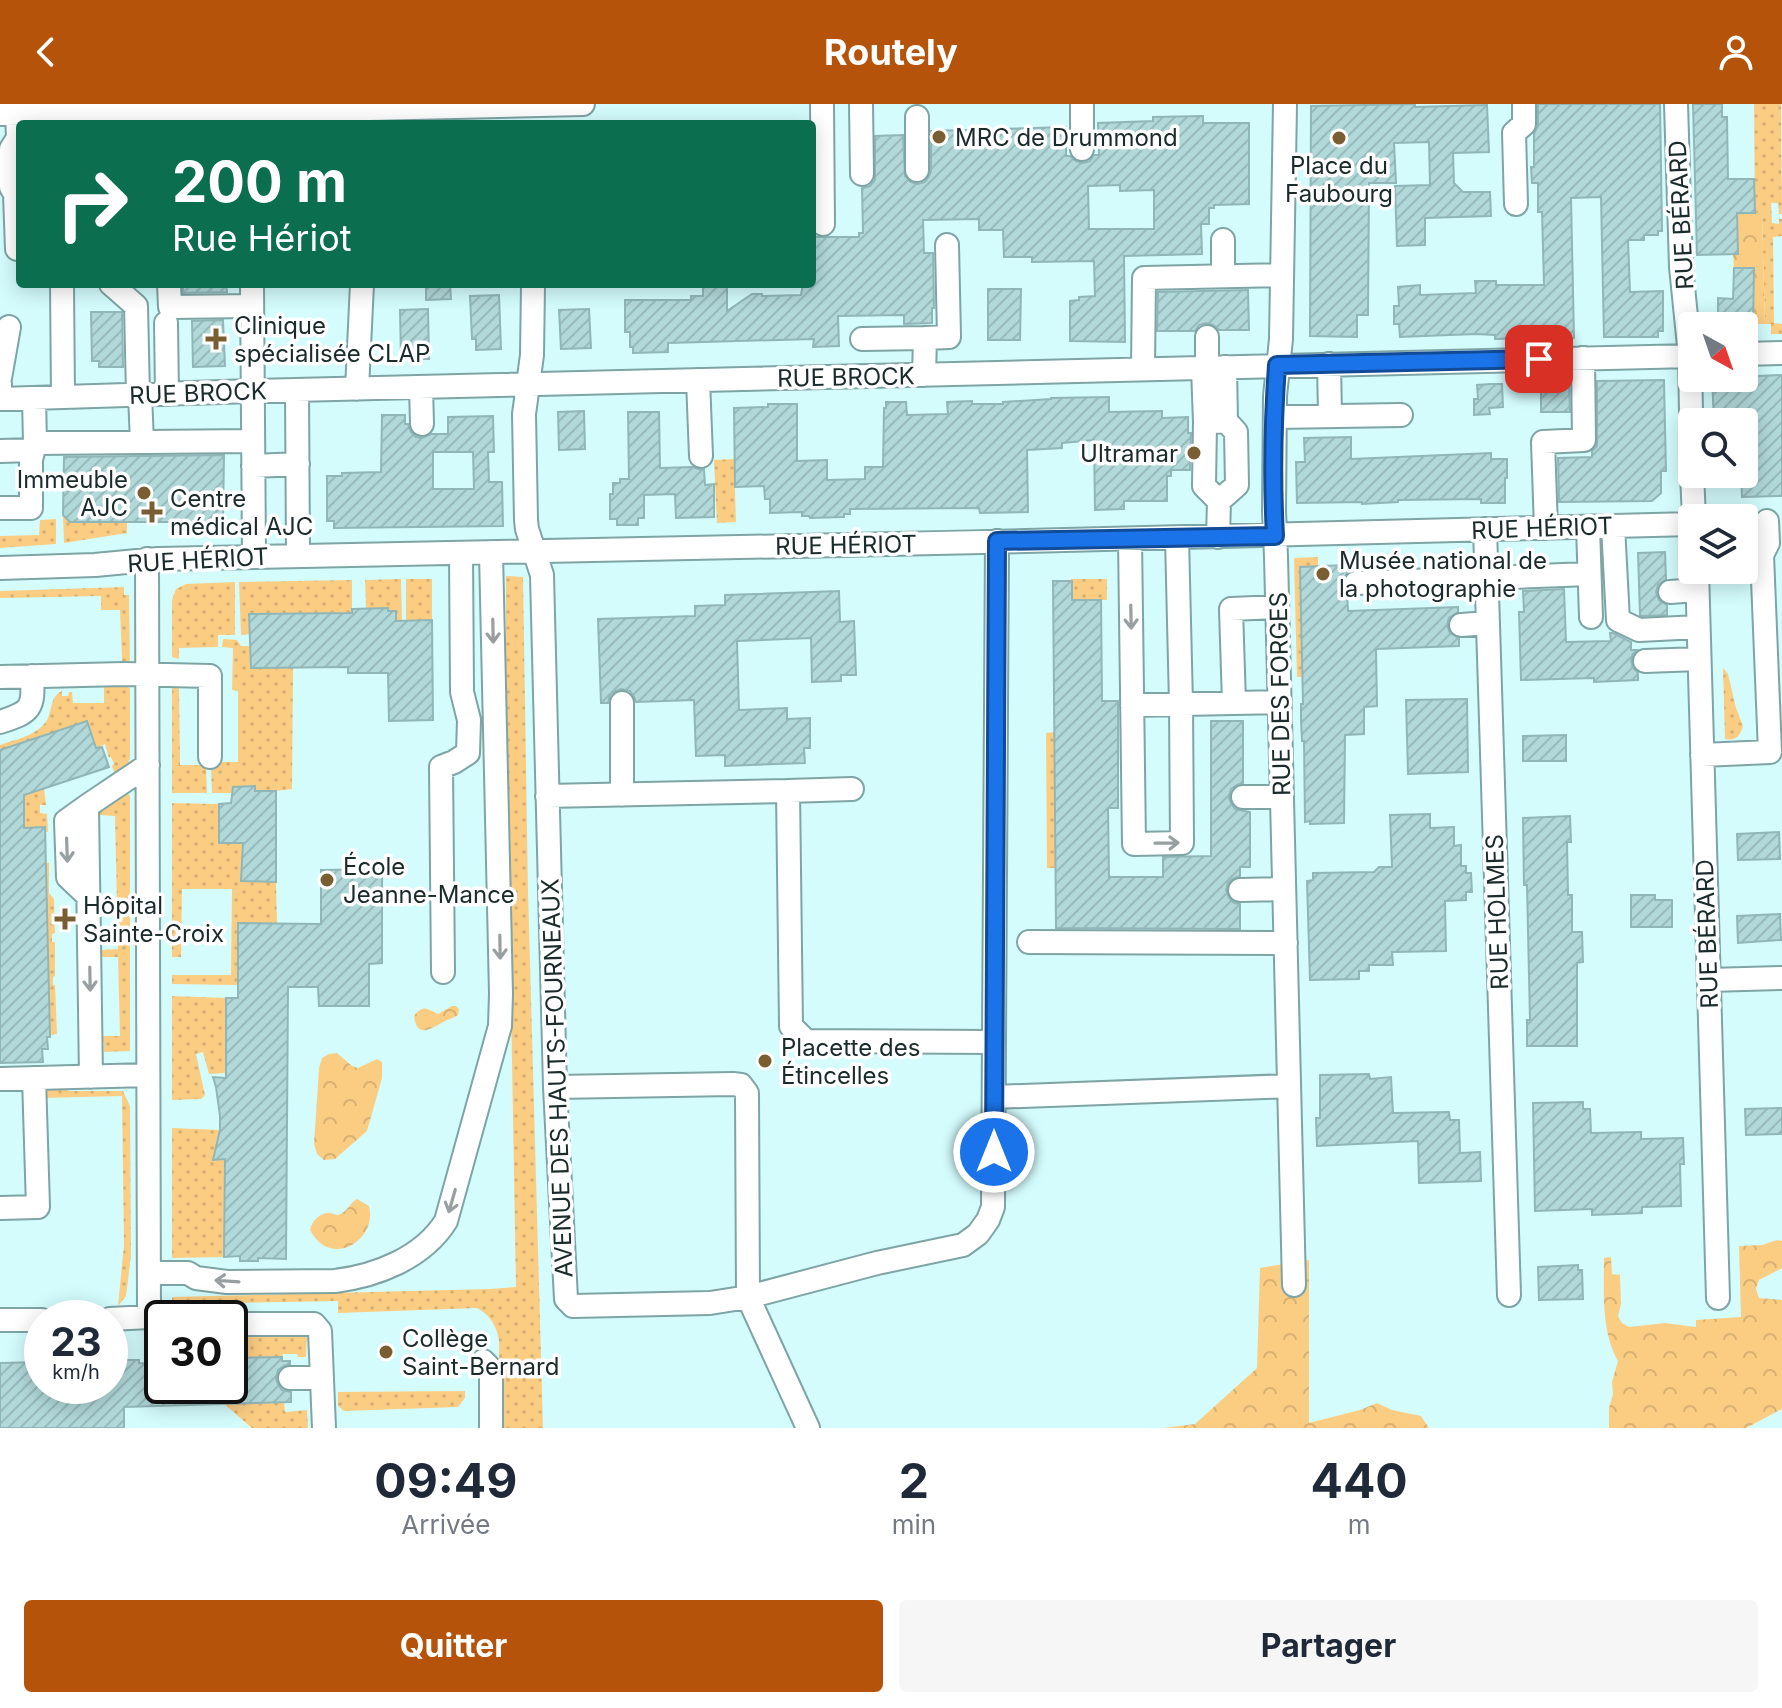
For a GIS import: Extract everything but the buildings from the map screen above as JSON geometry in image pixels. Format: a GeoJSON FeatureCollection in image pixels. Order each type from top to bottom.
{"type":"FeatureCollection","features":[{"type":"Feature","properties":{"kind":"street"},"geometry":{"type":"LineString","coordinates":[[16,133],[8,114],[61,119],[84,109],[254,113],[447,106],[535,111],[583,104]]}},
{"type":"Feature","properties":{"kind":"street"},"geometry":{"type":"LineString","coordinates":[[822,104],[823,224]]}},
{"type":"Feature","properties":{"kind":"street"},"geometry":{"type":"LineString","coordinates":[[861,104],[862,174]]}},
{"type":"Feature","properties":{"kind":"street"},"geometry":{"type":"LineString","coordinates":[[1082,104],[1082,149]]}},
{"type":"Feature","properties":{"kind":"street","name":"RUE DES FORGES"},"geometry":{"type":"LineString","coordinates":[[1285,104],[1274,511],[1294,1285]]}},
{"type":"Feature","properties":{"kind":"street"},"geometry":{"type":"LineString","coordinates":[[1516,204],[1514,133],[1524,124],[1524,104]]}},
{"type":"Feature","properties":{"kind":"street","name":"RUE BÉRARD"},"geometry":{"type":"LineString","coordinates":[[1676,104],[1681,267],[1686,312]]}},
{"type":"Feature","properties":{"kind":"street"},"geometry":{"type":"LineString","coordinates":[[917,117],[917,170]]}},
{"type":"Feature","properties":{"kind":"street"},"geometry":{"type":"LineString","coordinates":[[16,141],[11,149],[11,187],[15,194],[16,222]]}},
{"type":"Feature","properties":{"kind":"street"},"geometry":{"type":"LineString","coordinates":[[1223,240],[1223,276]]}},
{"type":"Feature","properties":{"kind":"street"},"geometry":{"type":"LineString","coordinates":[[862,339],[949,337],[947,245]]}},
{"type":"Feature","properties":{"kind":"street"},"geometry":{"type":"LineString","coordinates":[[1143,369],[1134,273],[1282,275]]}},
{"type":"Feature","properties":{"kind":"street"},"geometry":{"type":"LineString","coordinates":[[62,288],[63,397]]}},
{"type":"Feature","properties":{"kind":"street"},"geometry":{"type":"LineString","coordinates":[[116,288],[136,306],[142,442]]}},
{"type":"Feature","properties":{"kind":"street"},"geometry":{"type":"LineString","coordinates":[[169,288],[170,307],[252,295],[254,556]]}},
{"type":"Feature","properties":{"kind":"street"},"geometry":{"type":"LineString","coordinates":[[357,389],[362,288]]}},
{"type":"Feature","properties":{"kind":"street","name":"AVENUE DES HAUTS-FOURNEAUX"},"geometry":{"type":"LineString","coordinates":[[533,288],[532,355],[524,414],[526,520],[543,585],[555,1087],[566,1299],[573,1306],[710,1303],[748,1297],[877,1263],[963,1245],[978,1234],[988,1220],[993,1207],[997,541]]}},
{"type":"Feature","properties":{"kind":"street"},"geometry":{"type":"LineString","coordinates":[[166,323],[167,394]]}},
{"type":"Feature","properties":{"kind":"street"},"geometry":{"type":"LineString","coordinates":[[0,399],[9,327]]}},
{"type":"Feature","properties":{"kind":"street"},"geometry":{"type":"LineString","coordinates":[[1207,337],[1215,422],[1204,486],[1219,501],[1218,537]]}},
{"type":"Feature","properties":{"kind":"street"},"geometry":{"type":"LineString","coordinates":[[924,375],[925,338]]}},
{"type":"Feature","properties":{"kind":"street"},"geometry":{"type":"LineString","coordinates":[[1758,354],[1782,353]]}},
{"type":"Feature","properties":{"kind":"street","name":"RUE BROCK"},"geometry":{"type":"LineString","coordinates":[[0,399],[1678,356]]}},
{"type":"Feature","properties":{"kind":"street"},"geometry":{"type":"LineString","coordinates":[[1546,528],[1543,442],[1584,440],[1583,358]]}},
{"type":"Feature","properties":{"kind":"street"},"geometry":{"type":"LineString","coordinates":[[1329,364],[1330,416]]}},
{"type":"Feature","properties":{"kind":"street"},"geometry":{"type":"LineString","coordinates":[[698,380],[701,456]]}},
{"type":"Feature","properties":{"kind":"street"},"geometry":{"type":"LineString","coordinates":[[421,387],[422,424]]}},
{"type":"Feature","properties":{"kind":"street"},"geometry":{"type":"LineString","coordinates":[[297,390],[298,556]]}},
{"type":"Feature","properties":{"kind":"street"},"geometry":{"type":"LineString","coordinates":[[0,508],[31,508],[34,398]]}},
{"type":"Feature","properties":{"kind":"street"},"geometry":{"type":"LineString","coordinates":[[1275,417],[1401,415]]}},
{"type":"Feature","properties":{"kind":"street"},"geometry":{"type":"LineString","coordinates":[[1215,422],[1236,432],[1237,485],[1219,501]]}},
{"type":"Feature","properties":{"kind":"street"},"geometry":{"type":"LineString","coordinates":[[0,451],[34,446],[253,441]]}},
{"type":"Feature","properties":{"kind":"street"},"geometry":{"type":"LineString","coordinates":[[253,466],[298,464]]}},
{"type":"Feature","properties":{"kind":"street"},"geometry":{"type":"LineString","coordinates":[[1702,755],[1770,752],[1762,555],[1775,521]]}},
{"type":"Feature","properties":{"kind":"street","name":"RUE HÉRIOT"},"geometry":{"type":"LineString","coordinates":[[0,568],[254,556],[535,553],[1275,536],[1678,522]]}},
{"type":"Feature","properties":{"kind":"street"},"geometry":{"type":"LineString","coordinates":[[1613,526],[1618,620],[1639,630],[1698,627]]}},
{"type":"Feature","properties":{"kind":"street"},"geometry":{"type":"LineString","coordinates":[[1588,527],[1591,617]]}},
{"type":"Feature","properties":{"kind":"street","name":"RUE HOLMES"},"geometry":{"type":"LineString","coordinates":[[1485,529],[1509,1295]]}},
{"type":"Feature","properties":{"kind":"street"},"geometry":{"type":"LineString","coordinates":[[1130,539],[1134,844],[1182,843],[1177,538]]}},
{"type":"Feature","properties":{"kind":"street"},"geometry":{"type":"LineString","coordinates":[[149,1273],[188,1273],[196,1278],[227,1282],[349,1279],[382,1270],[413,1253],[431,1240],[446,1221],[500,1026],[491,553]]}},
{"type":"Feature","properties":{"kind":"street"},"geometry":{"type":"LineString","coordinates":[[443,972],[441,767],[468,753],[469,720],[462,692],[461,554]]}},
{"type":"Feature","properties":{"kind":"street"},"geometry":{"type":"LineString","coordinates":[[147,559],[149,1273],[152,1300]]}},
{"type":"Feature","properties":{"kind":"street"},"geometry":{"type":"LineString","coordinates":[[1356,583],[1589,574]]}},
{"type":"Feature","properties":{"kind":"street"},"geometry":{"type":"LineString","coordinates":[[1670,592],[1688,584]]}},
{"type":"Feature","properties":{"kind":"street","name":"RUE BÉRARD"},"geometry":{"type":"LineString","coordinates":[[1697,584],[1718,1298]]}},
{"type":"Feature","properties":{"kind":"street"},"geometry":{"type":"LineString","coordinates":[[1234,703],[1231,609],[1277,607]]}},
{"type":"Feature","properties":{"kind":"street"},"geometry":{"type":"LineString","coordinates":[[1461,625],[1488,623]]}},
{"type":"Feature","properties":{"kind":"street"},"geometry":{"type":"LineString","coordinates":[[1645,661],[1699,659]]}},
{"type":"Feature","properties":{"kind":"street"},"geometry":{"type":"LineString","coordinates":[[0,722],[28,710],[32,701],[32,676]]}},
{"type":"Feature","properties":{"kind":"street"},"geometry":{"type":"LineString","coordinates":[[0,677],[210,676],[210,757]]}},
{"type":"Feature","properties":{"kind":"street"},"geometry":{"type":"LineString","coordinates":[[1132,705],[1280,702]]}},
{"type":"Feature","properties":{"kind":"street"},"geometry":{"type":"LineString","coordinates":[[622,703],[622,795]]}},
{"type":"Feature","properties":{"kind":"street"},"geometry":{"type":"LineString","coordinates":[[91,1077],[87,806],[148,765]]}},
{"type":"Feature","properties":{"kind":"street"},"geometry":{"type":"LineString","coordinates":[[547,796],[852,789]]}},
{"type":"Feature","properties":{"kind":"street"},"geometry":{"type":"LineString","coordinates":[[788,791],[791,1026],[806,1041],[994,1042]]}},
{"type":"Feature","properties":{"kind":"street"},"geometry":{"type":"LineString","coordinates":[[1243,797],[1282,797]]}},
{"type":"Feature","properties":{"kind":"street"},"geometry":{"type":"LineString","coordinates":[[1240,890],[1284,889]]}},
{"type":"Feature","properties":{"kind":"street"},"geometry":{"type":"LineString","coordinates":[[1029,942],[1286,943]]}},
{"type":"Feature","properties":{"kind":"street"},"geometry":{"type":"LineString","coordinates":[[1709,980],[1782,978]]}},
{"type":"Feature","properties":{"kind":"street"},"geometry":{"type":"LineString","coordinates":[[0,1079],[148,1075]]}},
{"type":"Feature","properties":{"kind":"street"},"geometry":{"type":"LineString","coordinates":[[0,1208],[38,1207],[34,1078]]}},
{"type":"Feature","properties":{"kind":"street"},"geometry":{"type":"LineString","coordinates":[[555,1087],[741,1085],[747,1093],[748,1297],[808,1428]]}},
{"type":"Feature","properties":{"kind":"street"},"geometry":{"type":"LineString","coordinates":[[994,1097],[1289,1086]]}},
{"type":"Feature","properties":{"kind":"street"},"geometry":{"type":"LineString","coordinates":[[0,1320],[24,1320]]}},
{"type":"Feature","properties":{"kind":"street"},"geometry":{"type":"LineString","coordinates":[[248,1324],[314,1324],[320,1331],[324,1428]]}},
{"type":"Feature","properties":{"kind":"street"},"geometry":{"type":"LineString","coordinates":[[483,1361],[491,1374],[491,1428]]}},
{"type":"Feature","properties":{"kind":"street"},"geometry":{"type":"LineString","coordinates":[[290,1378],[322,1378]]}},
{"type":"Feature","properties":{"kind":"green space"},"geometry":{"type":"Polygon","coordinates":[[[1754,104],[1781,104],[1782,214],[1779,214],[1778,203],[1771,203],[1772,223],[1779,224],[1779,219],[1782,219],[1782,236],[1773,237],[1774,323],[1782,324],[1782,334],[1771,334],[1771,324],[1765,324],[1762,214],[1755,213],[1754,104]]]}},
{"type":"Feature","properties":{"kind":"green space"},"geometry":{"type":"Polygon","coordinates":[[[1737,213],[1762,213],[1765,324],[1758,324],[1758,312],[1753,312],[1754,268],[1734,268],[1733,255],[1738,254],[1737,213]]]}},
{"type":"Feature","properties":{"kind":"green space"},"geometry":{"type":"Polygon","coordinates":[[[734,459],[736,522],[717,523],[714,460],[734,459]]]}},
{"type":"Feature","properties":{"kind":"green space"},"geometry":{"type":"Polygon","coordinates":[[[63,515],[70,522],[127,522],[127,533],[64,543],[63,515]]]}},
{"type":"Feature","properties":{"kind":"green space"},"geometry":{"type":"Polygon","coordinates":[[[56,519],[56,544],[0,548],[0,536],[39,535],[40,520],[56,519]]]}},
{"type":"Feature","properties":{"kind":"green space"},"geometry":{"type":"Polygon","coordinates":[[[1318,557],[1318,566],[1300,567],[1303,677],[1297,677],[1294,558],[1318,557]]]}},
{"type":"Feature","properties":{"kind":"green space"},"geometry":{"type":"Polygon","coordinates":[[[506,576],[523,577],[543,1428],[500,1428],[499,1340],[492,1321],[477,1308],[338,1313],[338,1301],[172,1300],[172,1297],[516,1287],[506,576]]]}},
{"type":"Feature","properties":{"kind":"green space"},"geometry":{"type":"Polygon","coordinates":[[[401,579],[402,621],[396,621],[396,611],[388,611],[388,608],[366,609],[365,580],[401,579]]]}},
{"type":"Feature","properties":{"kind":"green space"},"geometry":{"type":"Polygon","coordinates":[[[406,579],[432,579],[432,620],[406,621],[406,579]]]}},
{"type":"Feature","properties":{"kind":"green space"},"geometry":{"type":"Polygon","coordinates":[[[1071,579],[1107,579],[1107,600],[1072,600],[1071,579]]]}},
{"type":"Feature","properties":{"kind":"green space"},"geometry":{"type":"Polygon","coordinates":[[[352,580],[352,613],[250,614],[250,634],[241,635],[239,582],[352,580]]]}},
{"type":"Feature","properties":{"kind":"green space"},"geometry":{"type":"Polygon","coordinates":[[[235,582],[235,635],[218,635],[218,647],[179,648],[179,659],[172,657],[172,600],[176,589],[186,584],[235,582]]]}},
{"type":"Feature","properties":{"kind":"green space"},"geometry":{"type":"Polygon","coordinates":[[[124,587],[124,595],[129,595],[130,660],[126,663],[122,662],[120,610],[101,610],[101,596],[0,598],[0,591],[124,587]]]}},
{"type":"Feature","properties":{"kind":"green space"},"geometry":{"type":"Polygon","coordinates":[[[223,639],[237,640],[241,646],[251,646],[252,668],[293,668],[292,789],[255,791],[255,786],[233,787],[232,793],[212,793],[213,762],[238,762],[238,691],[232,690],[233,648],[222,647],[223,639]]]}},
{"type":"Feature","properties":{"kind":"green space"},"geometry":{"type":"Polygon","coordinates":[[[1723,668],[1728,674],[1743,726],[1739,735],[1732,739],[1725,739],[1723,668]]]}},
{"type":"Feature","properties":{"kind":"green space"},"geometry":{"type":"Polygon","coordinates":[[[107,682],[126,684],[130,689],[130,758],[127,766],[115,775],[114,764],[105,744],[96,749],[87,721],[0,750],[0,745],[38,730],[47,720],[55,697],[62,691],[62,696],[72,692],[73,703],[104,703],[104,686],[107,682]]]}},
{"type":"Feature","properties":{"kind":"green space"},"geometry":{"type":"Polygon","coordinates":[[[172,687],[179,687],[180,765],[206,765],[207,793],[172,793],[172,687]]]}},
{"type":"Feature","properties":{"kind":"green space"},"geometry":{"type":"Polygon","coordinates":[[[1055,732],[1055,868],[1047,868],[1046,733],[1055,732]]]}},
{"type":"Feature","properties":{"kind":"green space"},"geometry":{"type":"Polygon","coordinates":[[[44,788],[46,805],[40,805],[40,813],[47,814],[48,832],[45,827],[24,828],[24,795],[44,788]]]}},
{"type":"Feature","properties":{"kind":"green space"},"geometry":{"type":"Polygon","coordinates":[[[126,791],[130,796],[130,1051],[104,1052],[104,1042],[100,1042],[103,1036],[120,1036],[118,957],[102,957],[101,950],[118,949],[115,816],[100,815],[98,810],[100,807],[103,810],[113,803],[112,799],[126,791]]]}},
{"type":"Feature","properties":{"kind":"green space"},"geometry":{"type":"Polygon","coordinates":[[[172,803],[219,804],[219,843],[243,843],[242,881],[276,882],[277,924],[238,985],[172,984],[172,975],[231,975],[232,889],[182,889],[181,957],[172,957],[172,803]]]}},
{"type":"Feature","properties":{"kind":"green space"},"geometry":{"type":"Polygon","coordinates":[[[46,863],[49,863],[49,893],[54,899],[55,933],[52,934],[52,942],[55,942],[53,985],[57,1034],[50,1035],[46,863]]]}},
{"type":"Feature","properties":{"kind":"green space"},"geometry":{"type":"Polygon","coordinates":[[[172,996],[226,998],[226,1073],[209,1074],[203,1052],[196,1054],[205,1095],[201,1099],[172,1100],[172,996]]]}},
{"type":"Feature","properties":{"kind":"green space"},"geometry":{"type":"Polygon","coordinates":[[[452,1006],[459,1009],[458,1015],[426,1030],[418,1028],[414,1016],[420,1010],[438,1014],[452,1006]]]}},
{"type":"Feature","properties":{"kind":"green space"},"geometry":{"type":"Polygon","coordinates":[[[337,1053],[358,1068],[377,1059],[382,1062],[382,1078],[367,1131],[335,1159],[324,1160],[317,1154],[314,1144],[319,1068],[322,1058],[337,1053]]]}},
{"type":"Feature","properties":{"kind":"green space"},"geometry":{"type":"Polygon","coordinates":[[[66,1086],[68,1091],[123,1091],[130,1106],[131,1256],[126,1296],[123,1300],[119,1300],[124,1245],[122,1096],[43,1098],[43,1088],[66,1086]]]}},
{"type":"Feature","properties":{"kind":"green space"},"geometry":{"type":"Polygon","coordinates":[[[172,1128],[220,1130],[225,1159],[224,1257],[172,1258],[172,1128]]]}},
{"type":"Feature","properties":{"kind":"green space"},"geometry":{"type":"Polygon","coordinates":[[[357,1199],[369,1206],[370,1218],[367,1230],[360,1239],[340,1249],[329,1248],[319,1242],[310,1230],[316,1218],[325,1213],[340,1214],[357,1199]]]}},
{"type":"Feature","properties":{"kind":"green space"},"geometry":{"type":"Polygon","coordinates":[[[1782,1241],[1782,1268],[1759,1280],[1756,1289],[1759,1298],[1782,1300],[1782,1409],[1746,1428],[1609,1428],[1612,1382],[1618,1361],[1606,1324],[1604,1258],[1611,1257],[1612,1274],[1620,1275],[1621,1304],[1618,1316],[1622,1323],[1629,1327],[1665,1323],[1696,1327],[1696,1320],[1741,1317],[1739,1246],[1762,1245],[1782,1241]]]}},
{"type":"Feature","properties":{"kind":"green space"},"geometry":{"type":"Polygon","coordinates":[[[1309,1260],[1309,1423],[1377,1403],[1392,1410],[1421,1416],[1429,1428],[1164,1428],[1195,1424],[1257,1368],[1260,1268],[1309,1260]]]}},
{"type":"Feature","properties":{"kind":"green space"},"geometry":{"type":"Polygon","coordinates":[[[248,1334],[307,1334],[306,1357],[283,1354],[282,1357],[248,1358],[248,1334]]]}},
{"type":"Feature","properties":{"kind":"green space"},"geometry":{"type":"Polygon","coordinates":[[[465,1391],[465,1398],[458,1407],[344,1411],[338,1406],[338,1392],[465,1391]]]}},
{"type":"Feature","properties":{"kind":"green space"},"geometry":{"type":"Polygon","coordinates":[[[284,1402],[285,1412],[307,1410],[308,1428],[252,1428],[224,1404],[284,1402]]]}},
{"type":"Feature","properties":{"kind":"place","name":"MRC de Drummond"},"geometry":{"type":"Point","coordinates":[939,137]}},
{"type":"Feature","properties":{"kind":"place","name":"Place du Faubourg"},"geometry":{"type":"Point","coordinates":[1339,138]}},
{"type":"Feature","properties":{"kind":"place","name":"Clinique spécialisée CLAP"},"geometry":{"type":"Point","coordinates":[216,339]}},
{"type":"Feature","properties":{"kind":"place","name":"Ultramar"},"geometry":{"type":"Point","coordinates":[1194,453]}},
{"type":"Feature","properties":{"kind":"place","name":"Immeuble AJC"},"geometry":{"type":"Point","coordinates":[144,493]}},
{"type":"Feature","properties":{"kind":"place","name":"Centre médical AJC"},"geometry":{"type":"Point","coordinates":[152,512]}},
{"type":"Feature","properties":{"kind":"place","name":"Musée national de la photographie"},"geometry":{"type":"Point","coordinates":[1323,574]}},
{"type":"Feature","properties":{"kind":"place","name":"École Jeanne-Mance"},"geometry":{"type":"Point","coordinates":[327,880]}},
{"type":"Feature","properties":{"kind":"place","name":"Hôpital Sainte-Croix"},"geometry":{"type":"Point","coordinates":[65,919]}},
{"type":"Feature","properties":{"kind":"place","name":"Placette des Étincelles"},"geometry":{"type":"Point","coordinates":[765,1061]}},
{"type":"Feature","properties":{"kind":"place","name":"Collège Saint-Bernard"},"geometry":{"type":"Point","coordinates":[386,1352]}},
{"type":"Feature","properties":{"kind":"route"},"geometry":{"type":"LineString","coordinates":[[994,1152],[997,541],[1275,536],[1277,365],[1539,359]]}}]}
